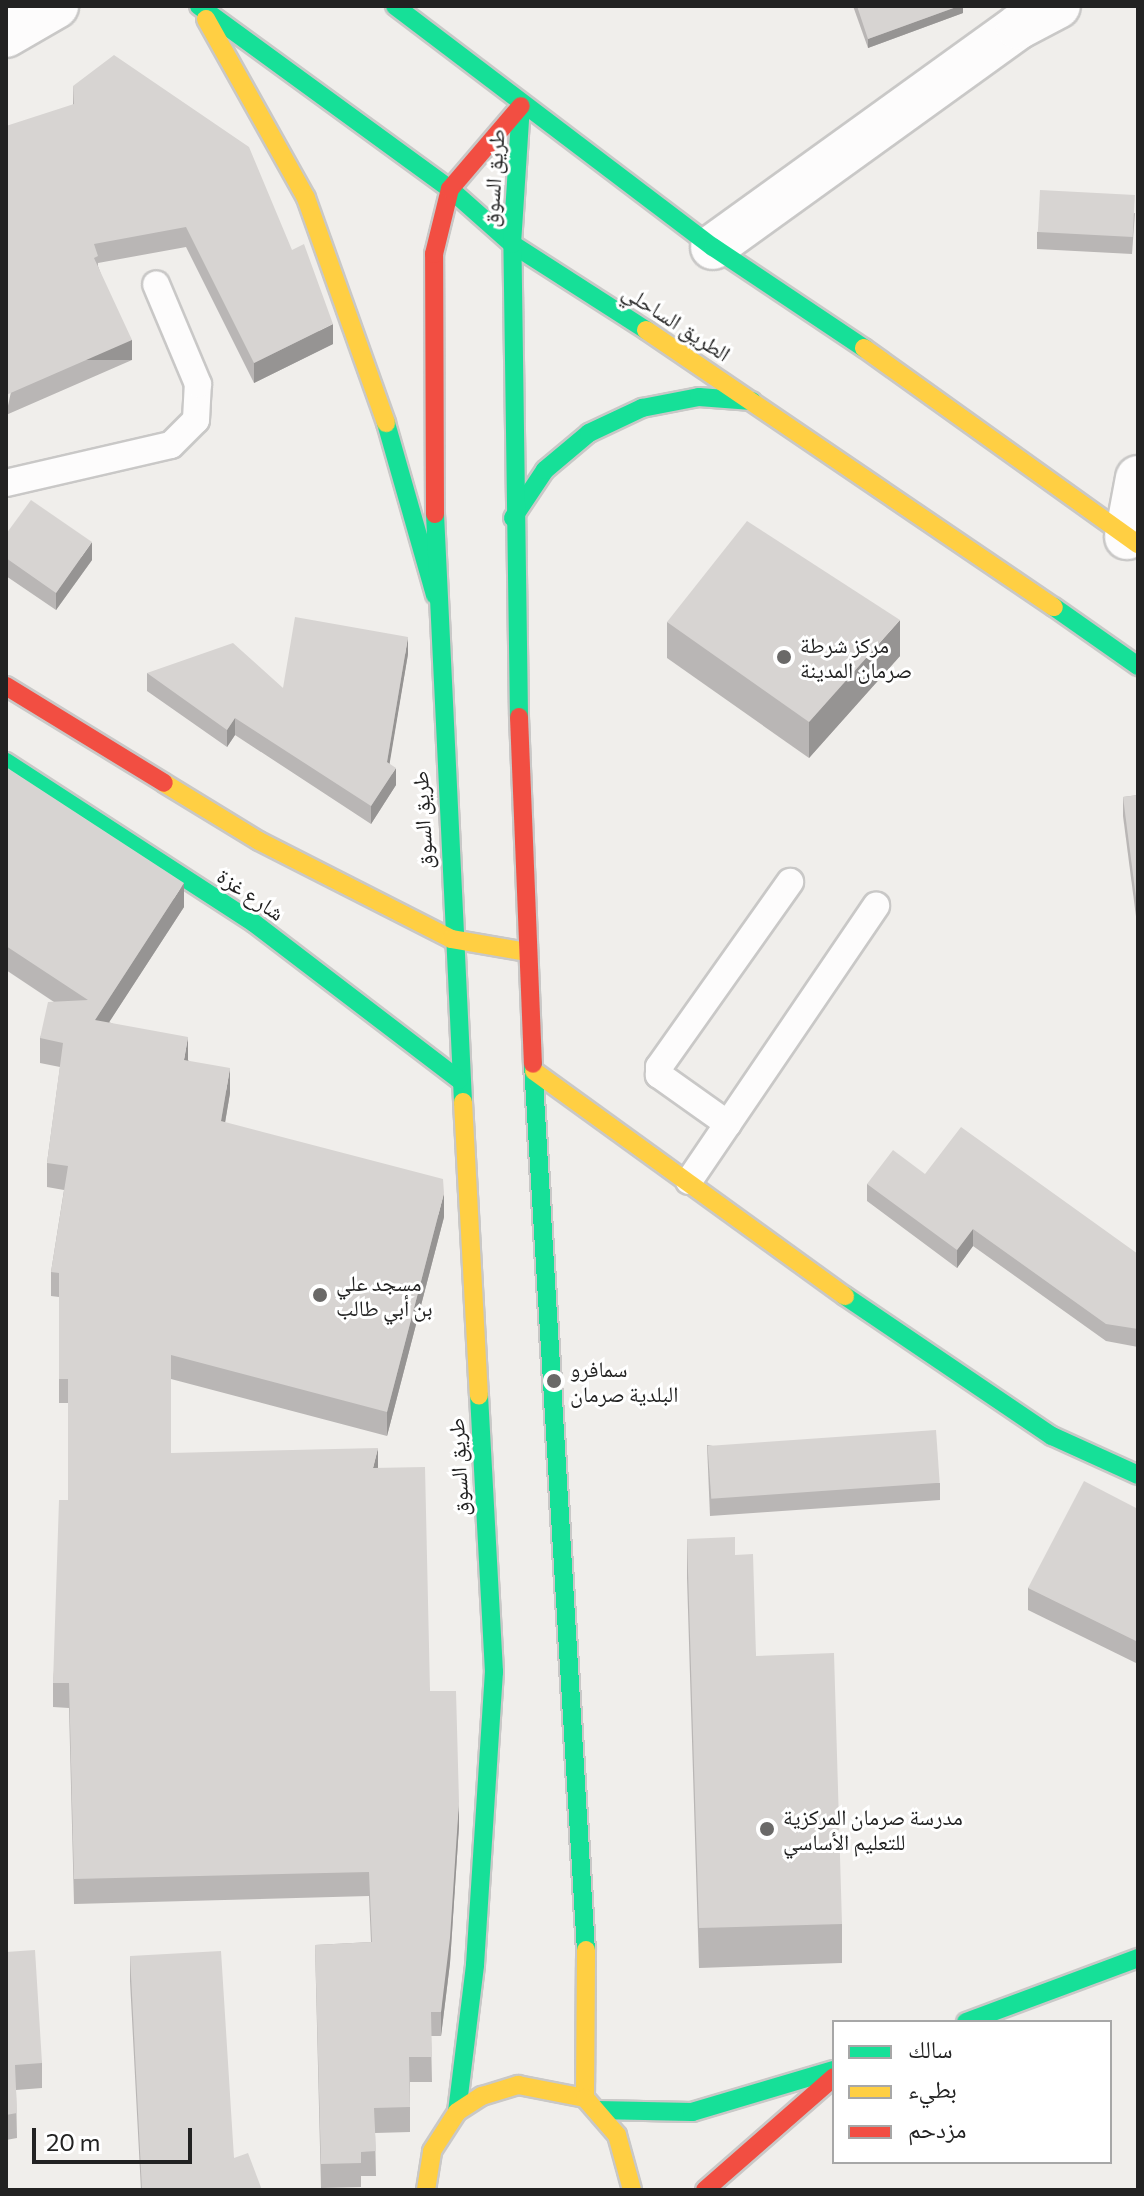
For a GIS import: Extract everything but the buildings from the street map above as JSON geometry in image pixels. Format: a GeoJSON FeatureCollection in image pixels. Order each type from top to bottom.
{"type":"FeatureCollection","features":[{"type":"Feature","properties":{"kind":"main road"},"geometry":{"type":"LineString","coordinates":[[199,6],[306,198],[375,386],[435,595]]}},
{"type":"Feature","properties":{"kind":"main road","name":"الطريق الساحلي"},"geometry":{"type":"LineString","coordinates":[[199,6],[450,189],[512,244],[757,402],[1138,666]]}},
{"type":"Feature","properties":{"kind":"main road"},"geometry":{"type":"LineString","coordinates":[[395,6],[521,106],[713,247],[866,349],[1133,541]]}},
{"type":"Feature","properties":{"kind":"main road","name":"طريق السوق"},"geometry":{"type":"LineString","coordinates":[[457,2112],[475,1965],[494,1672],[451,939],[435,595],[434,254],[450,189],[521,106]]}},
{"type":"Feature","properties":{"kind":"main road","name":"طريق السوق"},"geometry":{"type":"LineString","coordinates":[[521,106],[512,244],[513,518],[526,952],[579,1775],[591,2104]]}},
{"type":"Feature","properties":{"kind":"main road"},"geometry":{"type":"LineString","coordinates":[[513,518],[545,470],[589,433],[642,408],[685,400],[757,402]]}},
{"type":"Feature","properties":{"kind":"main road"},"geometry":{"type":"LineString","coordinates":[[6,686],[259,841],[451,939],[526,952]]}},
{"type":"Feature","properties":{"kind":"main road","name":"شارع غزة"},"geometry":{"type":"LineString","coordinates":[[6,762],[254,923],[459,1080]]}},
{"type":"Feature","properties":{"kind":"main road"},"geometry":{"type":"LineString","coordinates":[[534,1071],[886,1326],[1052,1436],[1138,1475]]}},
{"type":"Feature","properties":{"kind":"main road"},"geometry":{"type":"LineString","coordinates":[[971,2020],[1138,1958]]}},
{"type":"Feature","properties":{"kind":"main road"},"geometry":{"type":"LineString","coordinates":[[426,2190],[432,2151],[457,2112],[482,2096],[518,2085],[591,2104],[692,2112],[832,2071]]}},
{"type":"Feature","properties":{"kind":"main road"},"geometry":{"type":"LineString","coordinates":[[705,2190],[832,2079]]}},
{"type":"Feature","properties":{"kind":"main road"},"geometry":{"type":"LineString","coordinates":[[591,2104],[628,2159],[632,2190]]}},
{"type":"Feature","properties":{"kind":"street"},"geometry":{"type":"LineString","coordinates":[[6,35],[56,6]]}},
{"type":"Feature","properties":{"kind":"street"},"geometry":{"type":"LineString","coordinates":[[713,247],[1018,27],[1058,6]]}},
{"type":"Feature","properties":{"kind":"street"},"geometry":{"type":"LineString","coordinates":[[1133,541],[1138,478]]}},
{"type":"Feature","properties":{"kind":"lane"},"geometry":{"type":"LineString","coordinates":[[6,483],[171,445],[196,420],[198,384],[156,284]]}},
{"type":"Feature","properties":{"kind":"lane"},"geometry":{"type":"LineString","coordinates":[[728,1124],[659,1075],[659,1067],[790,882]]}},
{"type":"Feature","properties":{"kind":"lane"},"geometry":{"type":"LineString","coordinates":[[689,1181],[876,906]]}},
{"type":"Feature","properties":{"kind":"traffic: fast"},"geometry":{"type":"LineString","coordinates":[[199,6],[450,189],[512,244],[646,330]]}},
{"type":"Feature","properties":{"kind":"traffic: fast"},"geometry":{"type":"LineString","coordinates":[[395,6],[713,247],[864,348]]}},
{"type":"Feature","properties":{"kind":"traffic: fast"},"geometry":{"type":"LineString","coordinates":[[519,717],[512,244],[521,106]]}},
{"type":"Feature","properties":{"kind":"traffic: fast"},"geometry":{"type":"LineString","coordinates":[[513,518],[545,470],[589,433],[642,408],[699,397],[752,401]]}},
{"type":"Feature","properties":{"kind":"traffic: fast"},"geometry":{"type":"LineString","coordinates":[[386,423],[435,595]]}},
{"type":"Feature","properties":{"kind":"traffic: fast"},"geometry":{"type":"LineString","coordinates":[[435,514],[463,1102]]}},
{"type":"Feature","properties":{"kind":"traffic: fast"},"geometry":{"type":"LineString","coordinates":[[1054,607],[1138,666]]}},
{"type":"Feature","properties":{"kind":"traffic: fast"},"geometry":{"type":"LineString","coordinates":[[6,762],[254,923],[459,1080]]}},
{"type":"Feature","properties":{"kind":"traffic: fast"},"geometry":{"type":"LineString","coordinates":[[533,1064],[586,1950]]}},
{"type":"Feature","properties":{"kind":"traffic: fast"},"geometry":{"type":"LineString","coordinates":[[845,1296],[1052,1436],[1138,1475]]}},
{"type":"Feature","properties":{"kind":"traffic: fast"},"geometry":{"type":"LineString","coordinates":[[457,2112],[475,1965],[494,1672],[479,1396]]}},
{"type":"Feature","properties":{"kind":"traffic: fast"},"geometry":{"type":"LineString","coordinates":[[971,2020],[1138,1958]]}},
{"type":"Feature","properties":{"kind":"traffic: fast"},"geometry":{"type":"LineString","coordinates":[[597,2110],[692,2112],[832,2071]]}},
{"type":"Feature","properties":{"kind":"traffic: slow"},"geometry":{"type":"LineString","coordinates":[[206,19],[306,198],[386,423]]}},
{"type":"Feature","properties":{"kind":"traffic: slow"},"geometry":{"type":"LineString","coordinates":[[646,330],[1054,607]]}},
{"type":"Feature","properties":{"kind":"traffic: slow"},"geometry":{"type":"LineString","coordinates":[[864,348],[1138,544]]}},
{"type":"Feature","properties":{"kind":"traffic: slow"},"geometry":{"type":"LineString","coordinates":[[164,783],[259,841],[451,939]]}},
{"type":"Feature","properties":{"kind":"traffic: slow"},"geometry":{"type":"LineString","coordinates":[[451,939],[526,952]]}},
{"type":"Feature","properties":{"kind":"traffic: slow"},"geometry":{"type":"LineString","coordinates":[[534,1071],[845,1296]]}},
{"type":"Feature","properties":{"kind":"traffic: slow"},"geometry":{"type":"LineString","coordinates":[[463,1102],[479,1396]]}},
{"type":"Feature","properties":{"kind":"traffic: slow"},"geometry":{"type":"LineString","coordinates":[[585,2098],[586,1950]]}},
{"type":"Feature","properties":{"kind":"traffic: slow"},"geometry":{"type":"LineString","coordinates":[[426,2190],[432,2151],[457,2112],[482,2096],[518,2085],[585,2098],[617,2135],[632,2190]]}},
{"type":"Feature","properties":{"kind":"traffic: jam"},"geometry":{"type":"LineString","coordinates":[[435,514],[434,254],[450,189],[521,106]]}},
{"type":"Feature","properties":{"kind":"traffic: jam"},"geometry":{"type":"LineString","coordinates":[[6,686],[164,783]]}},
{"type":"Feature","properties":{"kind":"traffic: jam"},"geometry":{"type":"LineString","coordinates":[[519,717],[533,1064]]}},
{"type":"Feature","properties":{"kind":"traffic: jam"},"geometry":{"type":"LineString","coordinates":[[705,2190],[832,2079]]}},
{"type":"Feature","properties":{"kind":"place","name":"مركز شرطة صرمان المدينة"},"geometry":{"type":"Point","coordinates":[784,657]}},
{"type":"Feature","properties":{"kind":"place","name":"مسجد علي بن أبي طالب"},"geometry":{"type":"Point","coordinates":[320,1295]}},
{"type":"Feature","properties":{"kind":"place","name":"سمافرو البلدية صرمان"},"geometry":{"type":"Point","coordinates":[554,1381]}},
{"type":"Feature","properties":{"kind":"place","name":"مدرسة صرمان المركزية للتعليم الأساسي"},"geometry":{"type":"Point","coordinates":[767,1829]}}]}
